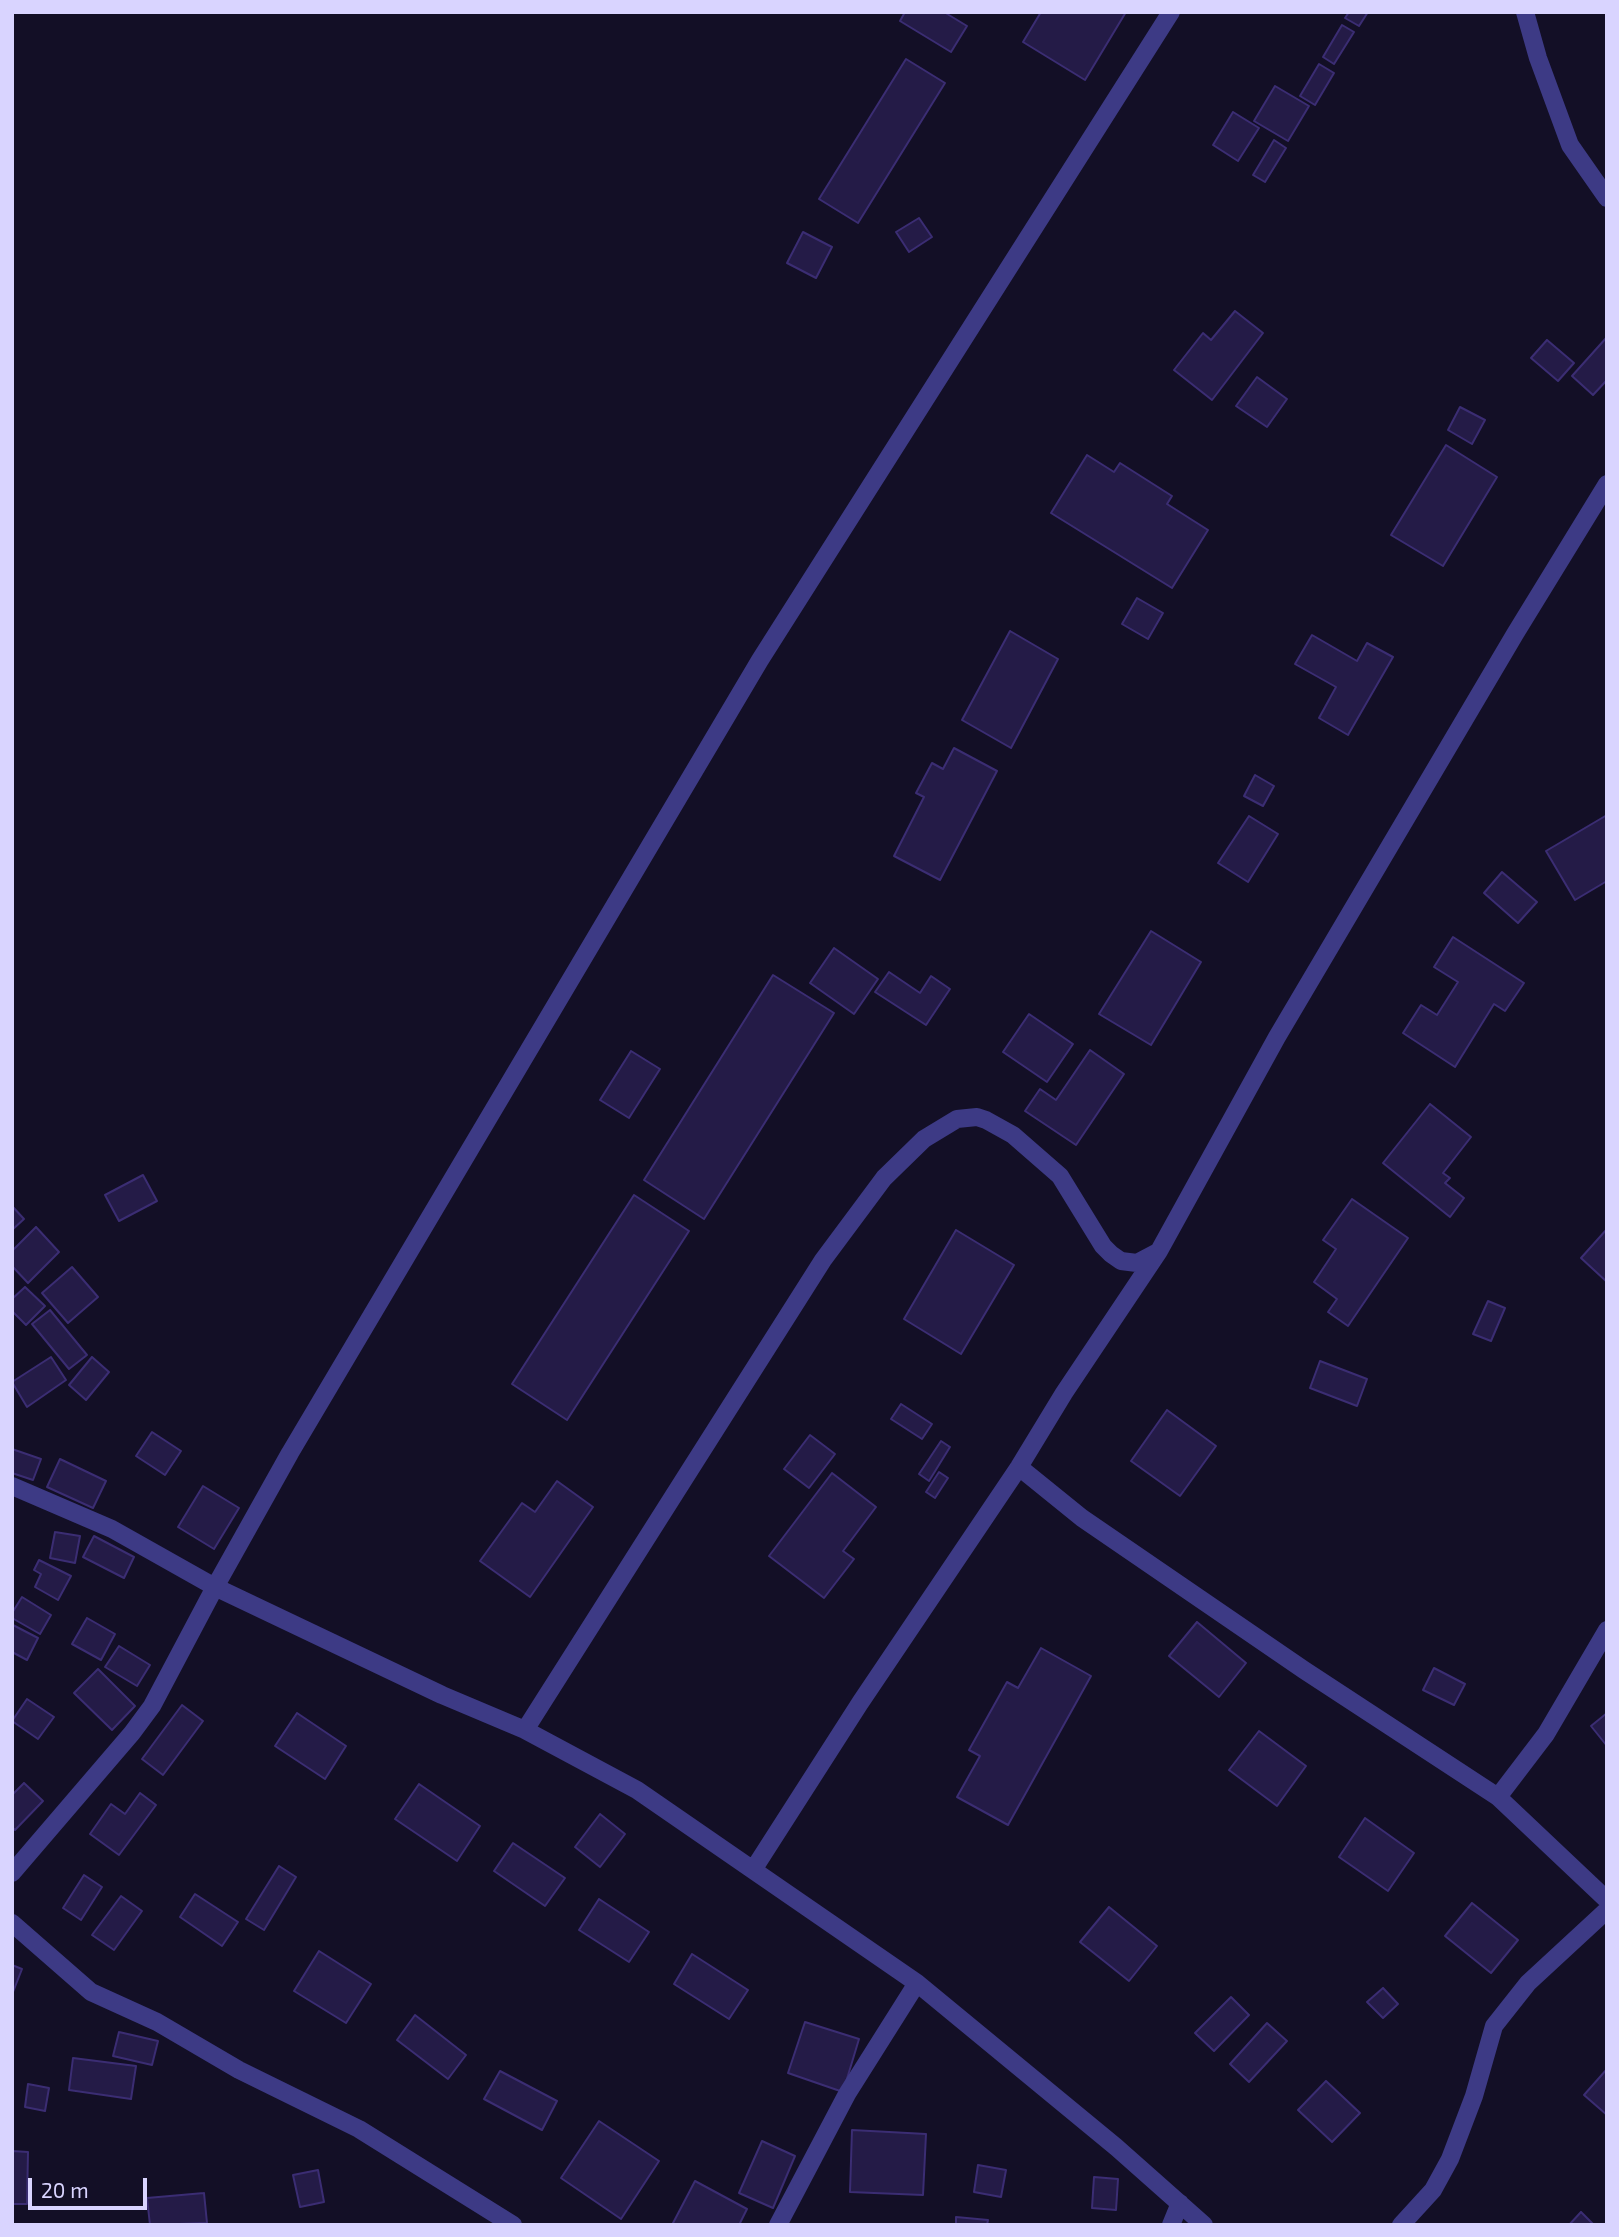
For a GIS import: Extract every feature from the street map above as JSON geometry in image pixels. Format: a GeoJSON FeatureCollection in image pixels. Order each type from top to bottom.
{"type":"FeatureCollection","features":[{"type":"Feature","properties":{"kind":"street"},"geometry":{"type":"LineString","coordinates":[[12,1873],[152,1706],[304,1429],[760,660],[1171,12]]}},
{"type":"Feature","properties":{"kind":"street"},"geometry":{"type":"LineString","coordinates":[[1525,12],[1538,58],[1570,145],[1607,198]]}},
{"type":"Feature","properties":{"kind":"street"},"geometry":{"type":"LineString","coordinates":[[752,1870],[1159,1251],[1277,1037],[1515,634],[1607,484]]}},
{"type":"Feature","properties":{"kind":"street"},"geometry":{"type":"LineString","coordinates":[[525,1730],[822,1260],[884,1178],[925,1139],[957,1119],[977,1117],[986,1120],[1013,1135],[1060,1176],[1103,1246],[1111,1254],[1121,1261],[1136,1263],[1159,1251]]}},
{"type":"Feature","properties":{"kind":"street"},"geometry":{"type":"LineString","coordinates":[[1019,1467],[1104,1533],[1304,1670],[1498,1797],[1607,1900]]}},
{"type":"Feature","properties":{"kind":"street"},"geometry":{"type":"LineString","coordinates":[[12,1486],[112,1529],[215,1587],[442,1695],[525,1730],[637,1790],[917,1983],[1204,2225]]}},
{"type":"Feature","properties":{"kind":"street"},"geometry":{"type":"LineString","coordinates":[[1498,1797],[1546,1734],[1607,1630]]}},
{"type":"Feature","properties":{"kind":"street"},"geometry":{"type":"LineString","coordinates":[[1401,2225],[1433,2190],[1450,2159],[1474,2096],[1494,2026],[1528,1983],[1607,1910]]}},
{"type":"Feature","properties":{"kind":"street"},"geometry":{"type":"LineString","coordinates":[[12,1923],[91,1992],[157,2022],[239,2070],[359,2129],[513,2225]]}},
{"type":"Feature","properties":{"kind":"street"},"geometry":{"type":"LineString","coordinates":[[778,2225],[847,2094],[917,1983]]}},
{"type":"Feature","properties":{"kind":"street"},"geometry":{"type":"LineString","coordinates":[[1171,2225],[1180,2203]]}},
{"type":"Feature","properties":{"kind":"building"},"geometry":{"type":"Polygon","coordinates":[[[905,12],[944,12],[967,26],[951,52],[900,21],[905,12]]]}},
{"type":"Feature","properties":{"kind":"building"},"geometry":{"type":"Polygon","coordinates":[[[1041,12],[1126,12],[1085,80],[1023,42],[1041,12]]]}},
{"type":"Feature","properties":{"kind":"building"},"geometry":{"type":"Polygon","coordinates":[[[1349,12],[1368,12],[1359,26],[1345,18],[1349,12]]]}},
{"type":"Feature","properties":{"kind":"building"},"geometry":{"type":"Polygon","coordinates":[[[1342,25],[1354,32],[1334,64],[1323,57],[1342,25]]]}},
{"type":"Feature","properties":{"kind":"building"},"geometry":{"type":"Polygon","coordinates":[[[906,59],[945,83],[858,223],[819,199],[906,59]]]}},
{"type":"Feature","properties":{"kind":"building"},"geometry":{"type":"Polygon","coordinates":[[[1319,64],[1334,73],[1315,105],[1300,96],[1319,64]]]}},
{"type":"Feature","properties":{"kind":"building"},"geometry":{"type":"Polygon","coordinates":[[[1275,86],[1309,106],[1288,141],[1254,121],[1275,86]]]}},
{"type":"Feature","properties":{"kind":"building"},"geometry":{"type":"Polygon","coordinates":[[[1233,112],[1259,128],[1238,161],[1213,145],[1233,112]]]}},
{"type":"Feature","properties":{"kind":"building"},"geometry":{"type":"Polygon","coordinates":[[[1274,140],[1286,148],[1265,182],[1253,175],[1274,140]]]}},
{"type":"Feature","properties":{"kind":"building"},"geometry":{"type":"Polygon","coordinates":[[[919,218],[932,237],[909,252],[896,232],[919,218]]]}},
{"type":"Feature","properties":{"kind":"building"},"geometry":{"type":"Polygon","coordinates":[[[803,232],[832,247],[816,278],[787,263],[803,232]]]}},
{"type":"Feature","properties":{"kind":"building"},"geometry":{"type":"Polygon","coordinates":[[[1235,311],[1263,333],[1212,400],[1174,370],[1203,333],[1211,340],[1235,311]]]}},
{"type":"Feature","properties":{"kind":"building"},"geometry":{"type":"Polygon","coordinates":[[[1607,337],[1607,380],[1593,395],[1572,376],[1607,337]]]}},
{"type":"Feature","properties":{"kind":"building"},"geometry":{"type":"Polygon","coordinates":[[[1547,340],[1574,363],[1558,381],[1531,358],[1547,340]]]}},
{"type":"Feature","properties":{"kind":"building"},"geometry":{"type":"Polygon","coordinates":[[[1257,377],[1287,399],[1267,427],[1236,406],[1257,377]]]}},
{"type":"Feature","properties":{"kind":"building"},"geometry":{"type":"Polygon","coordinates":[[[1460,407],[1485,420],[1472,444],[1448,430],[1460,407]]]}},
{"type":"Feature","properties":{"kind":"building"},"geometry":{"type":"Polygon","coordinates":[[[1446,445],[1497,477],[1443,566],[1391,535],[1446,445]]]}},
{"type":"Feature","properties":{"kind":"building"},"geometry":{"type":"Polygon","coordinates":[[[1087,455],[1114,472],[1120,463],[1172,496],[1167,504],[1208,530],[1172,588],[1051,513],[1087,455]]]}},
{"type":"Feature","properties":{"kind":"building"},"geometry":{"type":"Polygon","coordinates":[[[1137,598],[1163,613],[1148,639],[1122,624],[1137,598]]]}},
{"type":"Feature","properties":{"kind":"building"},"geometry":{"type":"Polygon","coordinates":[[[1010,631],[1058,659],[1011,748],[962,720],[1010,631]]]}},
{"type":"Feature","properties":{"kind":"building"},"geometry":{"type":"Polygon","coordinates":[[[1312,635],[1357,661],[1367,643],[1393,657],[1348,735],[1319,718],[1336,687],[1295,664],[1312,635]]]}},
{"type":"Feature","properties":{"kind":"building"},"geometry":{"type":"Polygon","coordinates":[[[954,748],[997,771],[940,880],[894,856],[924,797],[916,793],[932,763],[943,769],[954,748]]]}},
{"type":"Feature","properties":{"kind":"building"},"geometry":{"type":"Polygon","coordinates":[[[1255,775],[1274,786],[1263,806],[1244,796],[1255,775]]]}},
{"type":"Feature","properties":{"kind":"building"},"geometry":{"type":"Polygon","coordinates":[[[1607,815],[1607,881],[1575,900],[1546,851],[1607,815]]]}},
{"type":"Feature","properties":{"kind":"building"},"geometry":{"type":"Polygon","coordinates":[[[1249,816],[1278,834],[1248,882],[1218,863],[1249,816]]]}},
{"type":"Feature","properties":{"kind":"building"},"geometry":{"type":"Polygon","coordinates":[[[1502,872],[1537,902],[1518,923],[1484,893],[1502,872]]]}},
{"type":"Feature","properties":{"kind":"building"},"geometry":{"type":"Polygon","coordinates":[[[1151,931],[1201,962],[1151,1045],[1099,1014],[1151,931]]]}},
{"type":"Feature","properties":{"kind":"building"},"geometry":{"type":"Polygon","coordinates":[[[1453,937],[1524,983],[1505,1011],[1494,1004],[1455,1067],[1403,1033],[1421,1005],[1437,1015],[1458,982],[1434,967],[1453,937]]]}},
{"type":"Feature","properties":{"kind":"building"},"geometry":{"type":"Polygon","coordinates":[[[834,948],[878,979],[854,1014],[810,983],[834,948]]]}},
{"type":"Feature","properties":{"kind":"building"},"geometry":{"type":"Polygon","coordinates":[[[889,972],[920,993],[931,976],[950,989],[926,1025],[875,992],[889,972]]]}},
{"type":"Feature","properties":{"kind":"building"},"geometry":{"type":"Polygon","coordinates":[[[773,975],[834,1013],[704,1219],[644,1180],[773,975]]]}},
{"type":"Feature","properties":{"kind":"building"},"geometry":{"type":"Polygon","coordinates":[[[1029,1014],[1073,1044],[1047,1082],[1003,1052],[1029,1014]]]}},
{"type":"Feature","properties":{"kind":"building"},"geometry":{"type":"Polygon","coordinates":[[[1090,1050],[1124,1074],[1076,1145],[1025,1111],[1040,1089],[1056,1100],[1090,1050]]]}},
{"type":"Feature","properties":{"kind":"building"},"geometry":{"type":"Polygon","coordinates":[[[631,1051],[660,1069],[629,1118],[600,1100],[631,1051]]]}},
{"type":"Feature","properties":{"kind":"building"},"geometry":{"type":"Polygon","coordinates":[[[1430,1104],[1471,1137],[1443,1173],[1450,1178],[1445,1183],[1464,1198],[1450,1217],[1383,1163],[1430,1104]]]}},
{"type":"Feature","properties":{"kind":"building"},"geometry":{"type":"Polygon","coordinates":[[[143,1175],[157,1201],[119,1221],[105,1195],[143,1175]]]}},
{"type":"Feature","properties":{"kind":"building"},"geometry":{"type":"Polygon","coordinates":[[[634,1195],[689,1231],[567,1420],[512,1384],[634,1195]]]}},
{"type":"Feature","properties":{"kind":"building"},"geometry":{"type":"Polygon","coordinates":[[[1352,1199],[1408,1238],[1348,1326],[1328,1312],[1337,1299],[1314,1282],[1336,1249],[1323,1240],[1352,1199]]]}},
{"type":"Feature","properties":{"kind":"building"},"geometry":{"type":"Polygon","coordinates":[[[12,1206],[24,1219],[12,1230],[12,1206]]]}},
{"type":"Feature","properties":{"kind":"building"},"geometry":{"type":"Polygon","coordinates":[[[36,1227],[59,1252],[28,1283],[12,1266],[12,1251],[36,1227]]]}},
{"type":"Feature","properties":{"kind":"building"},"geometry":{"type":"Polygon","coordinates":[[[1607,1229],[1607,1282],[1581,1258],[1607,1229]]]}},
{"type":"Feature","properties":{"kind":"building"},"geometry":{"type":"Polygon","coordinates":[[[956,1230],[1014,1265],[961,1354],[904,1319],[956,1230]]]}},
{"type":"Feature","properties":{"kind":"building"},"geometry":{"type":"Polygon","coordinates":[[[72,1267],[98,1297],[68,1323],[42,1293],[72,1267]]]}},
{"type":"Feature","properties":{"kind":"building"},"geometry":{"type":"Polygon","coordinates":[[[25,1287],[45,1306],[26,1325],[12,1311],[12,1299],[25,1287]]]}},
{"type":"Feature","properties":{"kind":"building"},"geometry":{"type":"Polygon","coordinates":[[[1488,1301],[1505,1308],[1491,1341],[1473,1334],[1488,1301]]]}},
{"type":"Feature","properties":{"kind":"building"},"geometry":{"type":"Polygon","coordinates":[[[50,1310],[87,1355],[69,1369],[32,1324],[50,1310]]]}},
{"type":"Feature","properties":{"kind":"building"},"geometry":{"type":"Polygon","coordinates":[[[51,1357],[66,1380],[27,1407],[12,1382],[51,1357]]]}},
{"type":"Feature","properties":{"kind":"building"},"geometry":{"type":"Polygon","coordinates":[[[92,1357],[109,1372],[86,1400],[69,1385],[92,1357]]]}},
{"type":"Feature","properties":{"kind":"building"},"geometry":{"type":"Polygon","coordinates":[[[1320,1361],[1367,1379],[1357,1406],[1310,1388],[1320,1361]]]}},
{"type":"Feature","properties":{"kind":"building"},"geometry":{"type":"Polygon","coordinates":[[[901,1404],[932,1424],[922,1439],[891,1419],[901,1404]]]}},
{"type":"Feature","properties":{"kind":"building"},"geometry":{"type":"Polygon","coordinates":[[[1167,1410],[1216,1446],[1180,1496],[1131,1461],[1167,1410]]]}},
{"type":"Feature","properties":{"kind":"building"},"geometry":{"type":"Polygon","coordinates":[[[152,1432],[181,1451],[165,1475],[136,1456],[152,1432]]]}},
{"type":"Feature","properties":{"kind":"building"},"geometry":{"type":"Polygon","coordinates":[[[810,1435],[835,1454],[809,1488],[784,1469],[810,1435]]]}},
{"type":"Feature","properties":{"kind":"building"},"geometry":{"type":"Polygon","coordinates":[[[941,1441],[950,1447],[929,1481],[919,1474],[941,1441]]]}},
{"type":"Feature","properties":{"kind":"building"},"geometry":{"type":"Polygon","coordinates":[[[12,1449],[41,1459],[33,1480],[12,1473],[12,1449]]]}},
{"type":"Feature","properties":{"kind":"building"},"geometry":{"type":"Polygon","coordinates":[[[60,1459],[106,1481],[93,1508],[47,1487],[60,1459]]]}},
{"type":"Feature","properties":{"kind":"building"},"geometry":{"type":"Polygon","coordinates":[[[939,1472],[948,1478],[935,1498],[926,1492],[939,1472]]]}},
{"type":"Feature","properties":{"kind":"building"},"geometry":{"type":"Polygon","coordinates":[[[832,1473],[876,1507],[843,1551],[854,1559],[824,1598],[769,1556],[832,1473]]]}},
{"type":"Feature","properties":{"kind":"building"},"geometry":{"type":"Polygon","coordinates":[[[557,1481],[593,1507],[530,1597],[480,1561],[522,1503],[535,1512],[557,1481]]]}},
{"type":"Feature","properties":{"kind":"building"},"geometry":{"type":"Polygon","coordinates":[[[203,1486],[239,1508],[214,1549],[178,1527],[203,1486]]]}},
{"type":"Feature","properties":{"kind":"building"},"geometry":{"type":"Polygon","coordinates":[[[55,1532],[80,1536],[75,1563],[50,1558],[55,1532]]]}},
{"type":"Feature","properties":{"kind":"building"},"geometry":{"type":"Polygon","coordinates":[[[94,1536],[134,1557],[124,1578],[83,1557],[94,1536]]]}},
{"type":"Feature","properties":{"kind":"building"},"geometry":{"type":"Polygon","coordinates":[[[39,1560],[71,1576],[58,1600],[35,1587],[41,1574],[34,1570],[39,1560]]]}},
{"type":"Feature","properties":{"kind":"building"},"geometry":{"type":"Polygon","coordinates":[[[22,1597],[51,1615],[40,1634],[12,1618],[12,1613],[22,1597]]]}},
{"type":"Feature","properties":{"kind":"building"},"geometry":{"type":"Polygon","coordinates":[[[87,1618],[115,1634],[101,1660],[72,1644],[87,1618]]]}},
{"type":"Feature","properties":{"kind":"building"},"geometry":{"type":"Polygon","coordinates":[[[1197,1622],[1246,1663],[1219,1697],[1169,1656],[1197,1622]]]}},
{"type":"Feature","properties":{"kind":"building"},"geometry":{"type":"Polygon","coordinates":[[[13,1625],[38,1638],[27,1660],[12,1652],[13,1625]]]}},
{"type":"Feature","properties":{"kind":"building"},"geometry":{"type":"Polygon","coordinates":[[[119,1646],[150,1665],[137,1686],[105,1667],[119,1646]]]}},
{"type":"Feature","properties":{"kind":"building"},"geometry":{"type":"Polygon","coordinates":[[[1041,1648],[1091,1676],[1008,1825],[957,1797],[980,1756],[969,1750],[1007,1682],[1018,1688],[1041,1648]]]}},
{"type":"Feature","properties":{"kind":"building"},"geometry":{"type":"Polygon","coordinates":[[[1434,1668],[1465,1684],[1454,1705],[1423,1690],[1434,1668]]]}},
{"type":"Feature","properties":{"kind":"building"},"geometry":{"type":"Polygon","coordinates":[[[98,1669],[135,1706],[112,1730],[74,1693],[98,1669]]]}},
{"type":"Feature","properties":{"kind":"building"},"geometry":{"type":"Polygon","coordinates":[[[27,1699],[54,1717],[38,1739],[12,1721],[27,1699]]]}},
{"type":"Feature","properties":{"kind":"building"},"geometry":{"type":"Polygon","coordinates":[[[182,1705],[203,1721],[163,1775],[142,1759],[182,1705]]]}},
{"type":"Feature","properties":{"kind":"building"},"geometry":{"type":"Polygon","coordinates":[[[297,1713],[346,1746],[325,1779],[275,1746],[297,1713]]]}},
{"type":"Feature","properties":{"kind":"building"},"geometry":{"type":"Polygon","coordinates":[[[1607,1713],[1607,1746],[1591,1726],[1607,1713]]]}},
{"type":"Feature","properties":{"kind":"building"},"geometry":{"type":"Polygon","coordinates":[[[1259,1731],[1306,1766],[1277,1806],[1229,1770],[1259,1731]]]}},
{"type":"Feature","properties":{"kind":"building"},"geometry":{"type":"Polygon","coordinates":[[[24,1783],[43,1801],[15,1830],[12,1827],[12,1795],[24,1783]]]}},
{"type":"Feature","properties":{"kind":"building"},"geometry":{"type":"Polygon","coordinates":[[[419,1784],[480,1826],[457,1861],[395,1819],[419,1784]]]}},
{"type":"Feature","properties":{"kind":"building"},"geometry":{"type":"Polygon","coordinates":[[[140,1793],[156,1805],[119,1855],[90,1834],[111,1804],[125,1814],[140,1793]]]}},
{"type":"Feature","properties":{"kind":"building"},"geometry":{"type":"Polygon","coordinates":[[[600,1814],[625,1834],[600,1867],[575,1847],[600,1814]]]}},
{"type":"Feature","properties":{"kind":"building"},"geometry":{"type":"Polygon","coordinates":[[[1365,1818],[1414,1853],[1388,1891],[1339,1857],[1365,1818]]]}},
{"type":"Feature","properties":{"kind":"building"},"geometry":{"type":"Polygon","coordinates":[[[513,1843],[565,1878],[545,1906],[494,1871],[513,1843]]]}},
{"type":"Feature","properties":{"kind":"building"},"geometry":{"type":"Polygon","coordinates":[[[279,1866],[296,1877],[264,1930],[246,1919],[279,1866]]]}},
{"type":"Feature","properties":{"kind":"building"},"geometry":{"type":"Polygon","coordinates":[[[84,1875],[102,1887],[81,1920],[63,1908],[84,1875]]]}},
{"type":"Feature","properties":{"kind":"building"},"geometry":{"type":"Polygon","coordinates":[[[195,1894],[238,1922],[222,1946],[180,1917],[195,1894]]]}},
{"type":"Feature","properties":{"kind":"building"},"geometry":{"type":"Polygon","coordinates":[[[121,1896],[142,1911],[114,1950],[92,1935],[121,1896]]]}},
{"type":"Feature","properties":{"kind":"building"},"geometry":{"type":"Polygon","coordinates":[[[599,1899],[649,1932],[629,1962],[579,1930],[599,1899]]]}},
{"type":"Feature","properties":{"kind":"building"},"geometry":{"type":"Polygon","coordinates":[[[1472,1903],[1518,1940],[1491,1973],[1445,1936],[1472,1903]]]}},
{"type":"Feature","properties":{"kind":"building"},"geometry":{"type":"Polygon","coordinates":[[[1109,1907],[1157,1946],[1129,1981],[1080,1942],[1109,1907]]]}},
{"type":"Feature","properties":{"kind":"building"},"geometry":{"type":"Polygon","coordinates":[[[319,1951],[371,1984],[346,2023],[294,1991],[319,1951]]]}},
{"type":"Feature","properties":{"kind":"building"},"geometry":{"type":"Polygon","coordinates":[[[692,1954],[748,1990],[729,2019],[674,1984],[692,1954]]]}},
{"type":"Feature","properties":{"kind":"building"},"geometry":{"type":"Polygon","coordinates":[[[12,1965],[22,1969],[13,1992],[12,1992],[12,1965]]]}},
{"type":"Feature","properties":{"kind":"building"},"geometry":{"type":"Polygon","coordinates":[[[1383,1988],[1398,2004],[1383,2018],[1367,2002],[1383,1988]]]}},
{"type":"Feature","properties":{"kind":"building"},"geometry":{"type":"Polygon","coordinates":[[[1231,1997],[1249,2015],[1214,2051],[1195,2033],[1231,1997]]]}},
{"type":"Feature","properties":{"kind":"building"},"geometry":{"type":"Polygon","coordinates":[[[415,2015],[466,2055],[448,2079],[397,2040],[415,2015]]]}},
{"type":"Feature","properties":{"kind":"building"},"geometry":{"type":"Polygon","coordinates":[[[805,2022],[859,2039],[843,2092],[788,2073],[805,2022]]]}},
{"type":"Feature","properties":{"kind":"building"},"geometry":{"type":"Polygon","coordinates":[[[1267,2023],[1287,2041],[1249,2082],[1230,2064],[1267,2023]]]}},
{"type":"Feature","properties":{"kind":"building"},"geometry":{"type":"Polygon","coordinates":[[[119,2032],[158,2041],[152,2065],[113,2056],[119,2032]]]}},
{"type":"Feature","properties":{"kind":"building"},"geometry":{"type":"Polygon","coordinates":[[[73,2058],[136,2066],[131,2099],[69,2090],[73,2058]]]}},
{"type":"Feature","properties":{"kind":"building"},"geometry":{"type":"Polygon","coordinates":[[[1607,2069],[1607,2115],[1584,2095],[1607,2069]]]}},
{"type":"Feature","properties":{"kind":"building"},"geometry":{"type":"Polygon","coordinates":[[[500,2071],[557,2101],[542,2130],[484,2099],[500,2071]]]}},
{"type":"Feature","properties":{"kind":"building"},"geometry":{"type":"Polygon","coordinates":[[[1326,2081],[1360,2113],[1332,2142],[1298,2110],[1326,2081]]]}},
{"type":"Feature","properties":{"kind":"building"},"geometry":{"type":"Polygon","coordinates":[[[28,2084],[49,2088],[45,2111],[25,2107],[28,2084]]]}},
{"type":"Feature","properties":{"kind":"building"},"geometry":{"type":"Polygon","coordinates":[[[599,2121],[659,2161],[621,2219],[561,2178],[599,2121]]]}},
{"type":"Feature","properties":{"kind":"building"},"geometry":{"type":"Polygon","coordinates":[[[852,2130],[926,2134],[923,2195],[850,2192],[852,2130]]]}},
{"type":"Feature","properties":{"kind":"building"},"geometry":{"type":"Polygon","coordinates":[[[762,2141],[795,2156],[773,2208],[739,2193],[762,2141]]]}},
{"type":"Feature","properties":{"kind":"building"},"geometry":{"type":"Polygon","coordinates":[[[12,2151],[28,2152],[27,2204],[12,2204],[12,2151]]]}},
{"type":"Feature","properties":{"kind":"building"},"geometry":{"type":"Polygon","coordinates":[[[978,2165],[1006,2170],[1001,2197],[974,2192],[978,2165]]]}},
{"type":"Feature","properties":{"kind":"building"},"geometry":{"type":"Polygon","coordinates":[[[318,2170],[324,2202],[300,2207],[293,2175],[318,2170]]]}},
{"type":"Feature","properties":{"kind":"building"},"geometry":{"type":"Polygon","coordinates":[[[1094,2177],[1118,2179],[1116,2210],[1092,2208],[1094,2177]]]}},
{"type":"Feature","properties":{"kind":"building"},"geometry":{"type":"Polygon","coordinates":[[[695,2181],[747,2209],[739,2225],[672,2225],[695,2181]]]}},
{"type":"Feature","properties":{"kind":"building"},"geometry":{"type":"Polygon","coordinates":[[[204,2193],[207,2223],[150,2225],[147,2198],[204,2193]]]}},
{"type":"Feature","properties":{"kind":"building"},"geometry":{"type":"Polygon","coordinates":[[[1581,2212],[1594,2225],[1569,2225],[1581,2212]]]}},
{"type":"Feature","properties":{"kind":"building"},"geometry":{"type":"Polygon","coordinates":[[[956,2217],[988,2220],[987,2225],[956,2225],[956,2217]]]}}]}
